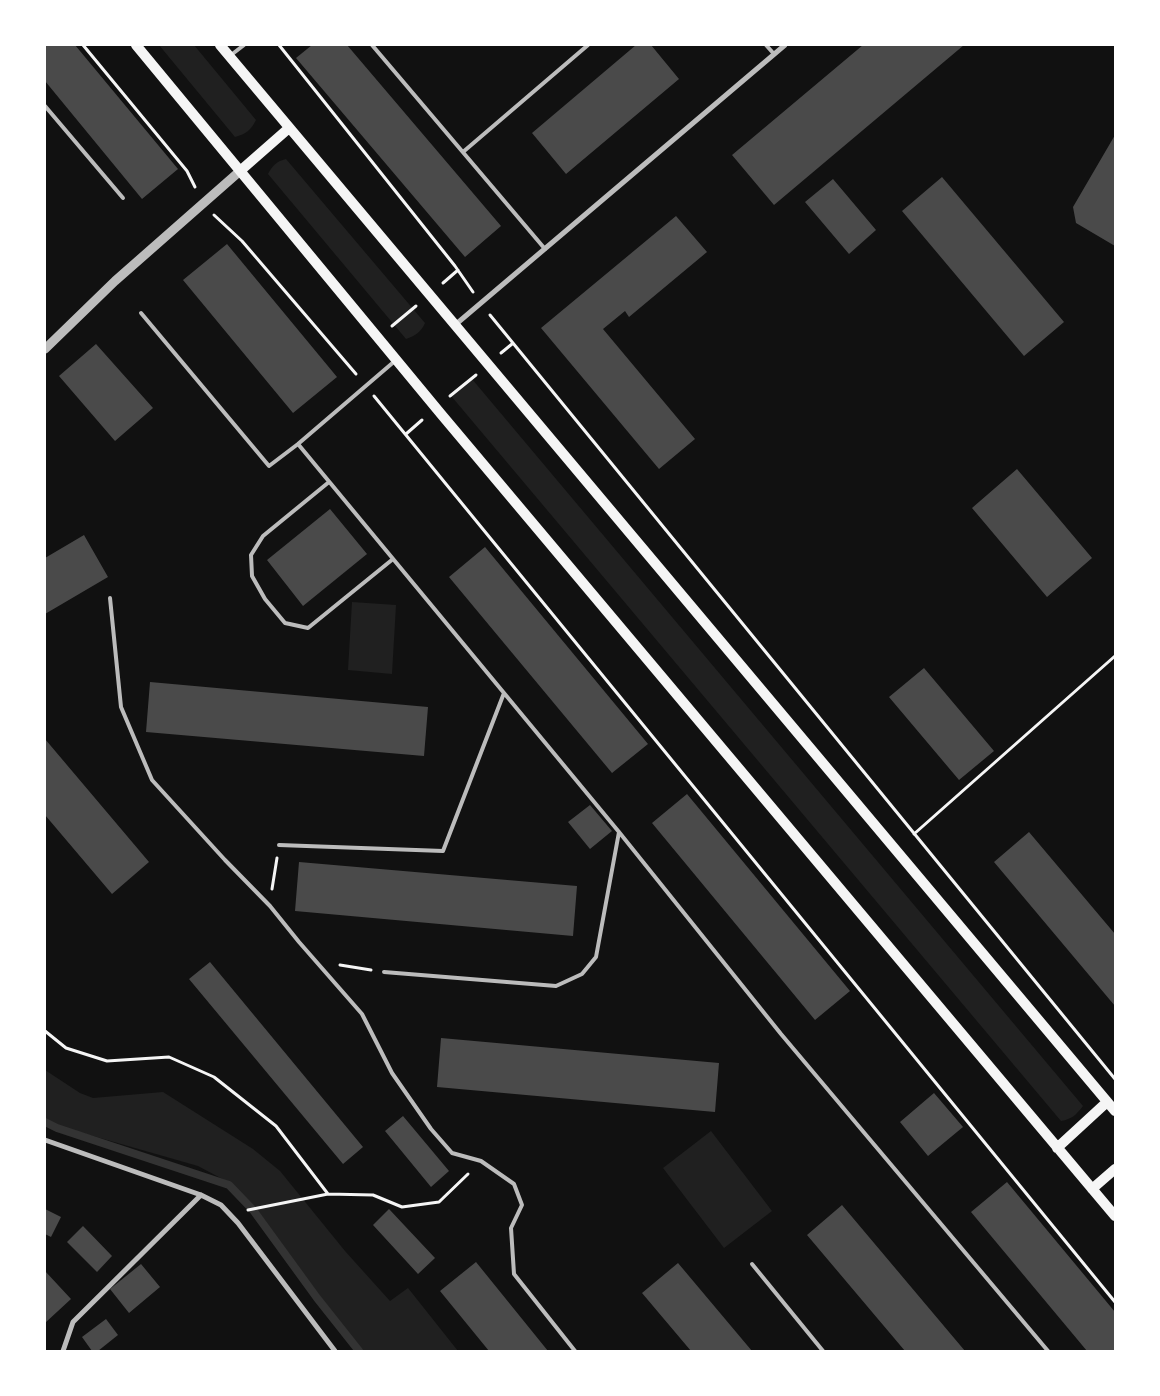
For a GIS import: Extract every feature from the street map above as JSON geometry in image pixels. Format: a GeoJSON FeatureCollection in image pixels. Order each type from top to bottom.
{"type":"FeatureCollection","features":[{"type":"Feature","properties":{"kind":"main road"},"geometry":{"type":"LineString","coordinates":[[136,45],[436,408],[1115,1216]]}},
{"type":"Feature","properties":{"kind":"main road"},"geometry":{"type":"LineString","coordinates":[[220,45],[1115,1111]]}},
{"type":"Feature","properties":{"kind":"main road"},"geometry":{"type":"LineString","coordinates":[[240,171],[289,128]]}},
{"type":"Feature","properties":{"kind":"main road"},"geometry":{"type":"LineString","coordinates":[[1057,1148],[1107,1102]]}},
{"type":"Feature","properties":{"kind":"main road"},"geometry":{"type":"LineString","coordinates":[[1092,1189],[1115,1169]]}},
{"type":"Feature","properties":{"kind":"street"},"geometry":{"type":"LineString","coordinates":[[455,325],[785,45]]}},
{"type":"Feature","properties":{"kind":"street"},"geometry":{"type":"LineString","coordinates":[[45,348],[115,281],[240,171]]}},
{"type":"Feature","properties":{"kind":"street"},"geometry":{"type":"LineString","coordinates":[[45,1140],[201,1195],[220,1205],[238,1223],[335,1351]]}},
{"type":"Feature","properties":{"kind":"street"},"geometry":{"type":"LineString","coordinates":[[63,1351],[73,1322],[201,1195]]}},
{"type":"Feature","properties":{"kind":"lane"},"geometry":{"type":"LineString","coordinates":[[230,57],[244,45]]}},
{"type":"Feature","properties":{"kind":"lane"},"geometry":{"type":"LineString","coordinates":[[372,45],[546,249]]}},
{"type":"Feature","properties":{"kind":"lane"},"geometry":{"type":"LineString","coordinates":[[463,152],[588,45]]}},
{"type":"Feature","properties":{"kind":"lane"},"geometry":{"type":"LineString","coordinates":[[766,45],[774,54]]}},
{"type":"Feature","properties":{"kind":"lane"},"geometry":{"type":"LineString","coordinates":[[45,106],[124,198]]}},
{"type":"Feature","properties":{"kind":"lane"},"geometry":{"type":"LineString","coordinates":[[141,313],[269,466],[298,444],[396,360]]}},
{"type":"Feature","properties":{"kind":"lane"},"geometry":{"type":"LineString","coordinates":[[298,444],[619,832],[782,1034],[1048,1351]]}},
{"type":"Feature","properties":{"kind":"lane"},"geometry":{"type":"LineString","coordinates":[[329,482],[263,536],[251,555],[252,576],[265,599],[285,623],[308,628],[393,559]]}},
{"type":"Feature","properties":{"kind":"lane"},"geometry":{"type":"LineString","coordinates":[[110,598],[121,707],[152,780],[270,906],[362,1014],[392,1073],[431,1129],[452,1153],[482,1161],[514,1184],[522,1205],[511,1228],[514,1274],[575,1351]]}},
{"type":"Feature","properties":{"kind":"lane"},"geometry":{"type":"LineString","coordinates":[[279,845],[443,851],[504,693]]}},
{"type":"Feature","properties":{"kind":"lane"},"geometry":{"type":"LineString","coordinates":[[384,972],[556,986],[582,974],[596,957],[619,832]]}},
{"type":"Feature","properties":{"kind":"lane"},"geometry":{"type":"LineString","coordinates":[[752,1264],[823,1351]]}},
{"type":"Feature","properties":{"kind":"path"},"geometry":{"type":"LineString","coordinates":[[83,45],[187,171]]}},
{"type":"Feature","properties":{"kind":"path"},"geometry":{"type":"LineString","coordinates":[[279,45],[455,266],[481,304],[1115,1079]]}},
{"type":"Feature","properties":{"kind":"path"},"geometry":{"type":"LineString","coordinates":[[242,241],[366,386],[1115,1302]]}},
{"type":"Feature","properties":{"kind":"path"},"geometry":{"type":"LineString","coordinates":[[378,338],[429,295]]}},
{"type":"Feature","properties":{"kind":"path"},"geometry":{"type":"LineString","coordinates":[[436,408],[488,364]]}},
{"type":"Feature","properties":{"kind":"path"},"geometry":{"type":"LineString","coordinates":[[914,834],[1115,656]]}},
{"type":"Feature","properties":{"kind":"path"},"geometry":{"type":"LineString","coordinates":[[270,906],[279,845]]}},
{"type":"Feature","properties":{"kind":"path"},"geometry":{"type":"LineString","coordinates":[[316,961],[384,972]]}},
{"type":"Feature","properties":{"kind":"path"},"geometry":{"type":"LineString","coordinates":[[45,1031],[66,1048],[107,1061],[169,1057],[214,1076],[276,1126],[328,1194]]}},
{"type":"Feature","properties":{"kind":"path"},"geometry":{"type":"LineString","coordinates":[[230,1214],[328,1194],[373,1195],[402,1207],[439,1202],[482,1161]]}},
{"type":"Feature","properties":{"kind":"shaded area"},"geometry":{"type":"Polygon","coordinates":[[[159,45],[194,45],[256,120],[250,129],[235,137],[159,45]]]}},
{"type":"Feature","properties":{"kind":"shaded area"},"geometry":{"type":"Polygon","coordinates":[[[286,159],[425,323],[422,329],[412,337],[406,339],[268,174],[275,164],[286,159]]]}},
{"type":"Feature","properties":{"kind":"shaded area"},"geometry":{"type":"Polygon","coordinates":[[[472,379],[1083,1106],[1074,1116],[1061,1121],[452,397],[463,383],[472,379]]]}},
{"type":"Feature","properties":{"kind":"shaded area"},"geometry":{"type":"Polygon","coordinates":[[[352,602],[396,605],[392,674],[348,670],[352,602]]]}},
{"type":"Feature","properties":{"kind":"shaded area"},"geometry":{"type":"Polygon","coordinates":[[[45,1070],[80,1093],[93,1098],[163,1092],[253,1149],[280,1171],[345,1251],[390,1301],[408,1288],[458,1351],[363,1351],[232,1184],[198,1166],[58,1126],[45,1120],[45,1070]]]}},
{"type":"Feature","properties":{"kind":"shaded area"},"geometry":{"type":"Polygon","coordinates":[[[711,1131],[772,1211],[724,1248],[663,1168],[711,1131]]]}},
{"type":"Feature","properties":{"kind":"building"},"geometry":{"type":"Polygon","coordinates":[[[45,45],[75,45],[178,169],[142,199],[45,81],[45,45]]]}},
{"type":"Feature","properties":{"kind":"building"},"geometry":{"type":"Polygon","coordinates":[[[312,45],[347,45],[501,226],[465,257],[296,58],[312,45]]]}},
{"type":"Feature","properties":{"kind":"building"},"geometry":{"type":"Polygon","coordinates":[[[636,45],[651,45],[679,79],[566,174],[532,133],[636,45]]]}},
{"type":"Feature","properties":{"kind":"building"},"geometry":{"type":"Polygon","coordinates":[[[863,45],[964,45],[774,205],[732,155],[863,45]]]}},
{"type":"Feature","properties":{"kind":"building"},"geometry":{"type":"Polygon","coordinates":[[[1115,135],[1115,246],[1076,223],[1073,207],[1115,135]]]}},
{"type":"Feature","properties":{"kind":"building"},"geometry":{"type":"Polygon","coordinates":[[[942,177],[1064,322],[1024,356],[902,211],[942,177]]]}},
{"type":"Feature","properties":{"kind":"building"},"geometry":{"type":"Polygon","coordinates":[[[833,179],[876,230],[849,254],[805,202],[833,179]]]}},
{"type":"Feature","properties":{"kind":"building"},"geometry":{"type":"Polygon","coordinates":[[[676,216],[707,252],[629,317],[625,311],[603,329],[695,439],[659,469],[541,328],[676,216]]]}},
{"type":"Feature","properties":{"kind":"building"},"geometry":{"type":"Polygon","coordinates":[[[227,244],[337,377],[293,413],[183,280],[227,244]]]}},
{"type":"Feature","properties":{"kind":"building"},"geometry":{"type":"Polygon","coordinates":[[[96,344],[153,408],[115,441],[59,376],[96,344]]]}},
{"type":"Feature","properties":{"kind":"building"},"geometry":{"type":"Polygon","coordinates":[[[1017,469],[1092,558],[1047,597],[972,508],[1017,469]]]}},
{"type":"Feature","properties":{"kind":"building"},"geometry":{"type":"Polygon","coordinates":[[[330,509],[367,554],[303,606],[267,560],[330,509]]]}},
{"type":"Feature","properties":{"kind":"building"},"geometry":{"type":"Polygon","coordinates":[[[84,535],[108,577],[45,614],[45,558],[84,535]]]}},
{"type":"Feature","properties":{"kind":"building"},"geometry":{"type":"Polygon","coordinates":[[[485,547],[648,744],[612,773],[449,577],[485,547]]]}},
{"type":"Feature","properties":{"kind":"building"},"geometry":{"type":"Polygon","coordinates":[[[924,668],[994,751],[959,780],[889,697],[924,668]]]}},
{"type":"Feature","properties":{"kind":"building"},"geometry":{"type":"Polygon","coordinates":[[[150,682],[428,707],[424,756],[146,732],[150,682]]]}},
{"type":"Feature","properties":{"kind":"building"},"geometry":{"type":"Polygon","coordinates":[[[45,739],[149,862],[112,894],[45,815],[45,739]]]}},
{"type":"Feature","properties":{"kind":"building"},"geometry":{"type":"Polygon","coordinates":[[[687,794],[850,991],[815,1020],[652,823],[687,794]]]}},
{"type":"Feature","properties":{"kind":"building"},"geometry":{"type":"Polygon","coordinates":[[[590,805],[612,831],[590,849],[568,822],[590,805]]]}},
{"type":"Feature","properties":{"kind":"building"},"geometry":{"type":"Polygon","coordinates":[[[1029,832],[1115,934],[1115,1006],[994,862],[1029,832]]]}},
{"type":"Feature","properties":{"kind":"building"},"geometry":{"type":"Polygon","coordinates":[[[299,862],[577,886],[573,936],[295,911],[299,862]]]}},
{"type":"Feature","properties":{"kind":"building"},"geometry":{"type":"Polygon","coordinates":[[[210,962],[363,1147],[343,1164],[189,979],[210,962]]]}},
{"type":"Feature","properties":{"kind":"building"},"geometry":{"type":"Polygon","coordinates":[[[441,1038],[719,1063],[715,1112],[437,1087],[441,1038]]]}},
{"type":"Feature","properties":{"kind":"building"},"geometry":{"type":"Polygon","coordinates":[[[934,1093],[963,1127],[928,1156],[900,1122],[934,1093]]]}},
{"type":"Feature","properties":{"kind":"building"},"geometry":{"type":"Polygon","coordinates":[[[403,1116],[449,1171],[431,1187],[385,1131],[403,1116]]]}},
{"type":"Feature","properties":{"kind":"building"},"geometry":{"type":"Polygon","coordinates":[[[1007,1182],[1115,1312],[1115,1351],[1087,1351],[971,1212],[1007,1182]]]}},
{"type":"Feature","properties":{"kind":"building"},"geometry":{"type":"Polygon","coordinates":[[[842,1205],[965,1351],[905,1351],[807,1235],[842,1205]]]}},
{"type":"Feature","properties":{"kind":"building"},"geometry":{"type":"Polygon","coordinates":[[[45,1209],[61,1217],[51,1237],[45,1234],[45,1209]]]}},
{"type":"Feature","properties":{"kind":"building"},"geometry":{"type":"Polygon","coordinates":[[[389,1209],[435,1258],[418,1274],[373,1225],[389,1209]]]}},
{"type":"Feature","properties":{"kind":"building"},"geometry":{"type":"Polygon","coordinates":[[[83,1226],[112,1256],[97,1272],[67,1242],[83,1226]]]}},
{"type":"Feature","properties":{"kind":"building"},"geometry":{"type":"Polygon","coordinates":[[[476,1262],[548,1351],[489,1351],[440,1291],[476,1262]]]}},
{"type":"Feature","properties":{"kind":"building"},"geometry":{"type":"Polygon","coordinates":[[[678,1263],[752,1351],[691,1351],[642,1293],[678,1263]]]}},
{"type":"Feature","properties":{"kind":"building"},"geometry":{"type":"Polygon","coordinates":[[[141,1264],[160,1287],[129,1313],[110,1289],[141,1264]]]}},
{"type":"Feature","properties":{"kind":"building"},"geometry":{"type":"Polygon","coordinates":[[[45,1271],[71,1299],[45,1323],[45,1271]]]}},
{"type":"Feature","properties":{"kind":"building"},"geometry":{"type":"Polygon","coordinates":[[[106,1319],[118,1335],[98,1351],[92,1351],[82,1337],[106,1319]]]}},
{"type":"Feature","properties":{"kind":"waterway"},"geometry":{"type":"LineString","coordinates":[[45,1122],[57,1128],[229,1185],[253,1210],[317,1298],[359,1351]]}}]}
